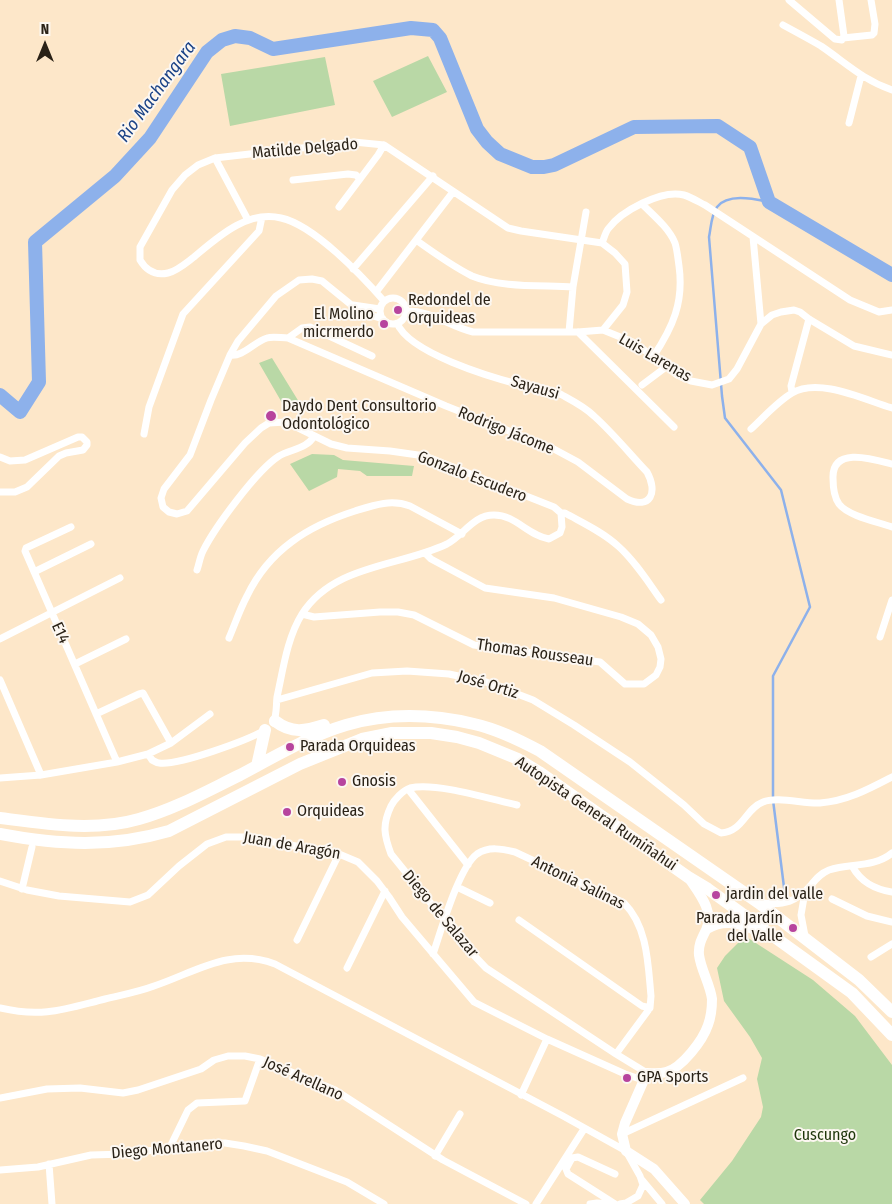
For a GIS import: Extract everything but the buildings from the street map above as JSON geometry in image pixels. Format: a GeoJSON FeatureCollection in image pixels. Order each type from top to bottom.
{"type":"FeatureCollection","features":[{"type":"Feature","properties":{"kind":"highway"},"geometry":{"type":"LineString","coordinates":[[257,766],[270,726],[302,731],[364,714],[395,717]]}},
{"type":"Feature","properties":{"kind":"highway","name":"Autopista General Rumiñahui"},"geometry":{"type":"LineString","coordinates":[[0,818],[84,826],[139,820],[197,797],[320,734],[346,725],[366,720],[412,716],[474,724],[508,735],[540,751],[759,902],[859,980],[892,1012]]}},
{"type":"Feature","properties":{"kind":"highway","name":"Autopista General Rumiñahui"},"geometry":{"type":"LineString","coordinates":[[0,834],[51,842],[82,844],[121,842],[147,837],[169,831],[300,764],[362,739],[392,733],[431,733],[457,737],[479,743],[518,759],[539,772],[688,877],[708,889],[852,993],[892,1035]]}},
{"type":"Feature","properties":{"kind":"street"},"geometry":{"type":"LineString","coordinates":[[789,0],[835,39],[842,40],[843,38],[872,36],[875,24],[871,0]]}},
{"type":"Feature","properties":{"kind":"street"},"geometry":{"type":"LineString","coordinates":[[839,0],[843,38]]}},
{"type":"Feature","properties":{"kind":"street"},"geometry":{"type":"LineString","coordinates":[[783,25],[821,46],[861,76],[892,90]]}},
{"type":"Feature","properties":{"kind":"street"},"geometry":{"type":"LineString","coordinates":[[849,122],[861,76]]}},
{"type":"Feature","properties":{"kind":"street","name":"Matilde Delgado"},"geometry":{"type":"LineString","coordinates":[[262,217],[248,220],[226,232],[181,267],[170,273],[158,274],[150,272],[140,260],[140,248],[143,240],[172,190],[185,175],[198,165],[216,158],[354,142],[384,145],[508,228],[602,243]]}},
{"type":"Feature","properties":{"kind":"street"},"geometry":{"type":"LineString","coordinates":[[339,207],[384,145]]}},
{"type":"Feature","properties":{"kind":"street"},"geometry":{"type":"LineString","coordinates":[[216,158],[248,220]]}},
{"type":"Feature","properties":{"kind":"street"},"geometry":{"type":"LineString","coordinates":[[293,180],[348,174],[356,175],[360,179]]}},
{"type":"Feature","properties":{"kind":"street"},"geometry":{"type":"LineString","coordinates":[[353,269],[433,176]]}},
{"type":"Feature","properties":{"kind":"street"},"geometry":{"type":"LineString","coordinates":[[376,292],[453,192]]}},
{"type":"Feature","properties":{"kind":"street"},"geometry":{"type":"LineString","coordinates":[[603,330],[623,304],[627,277],[625,264],[602,243],[608,229],[623,214],[666,195],[684,194],[711,209],[850,300],[879,312],[892,310]]}},
{"type":"Feature","properties":{"kind":"street"},"geometry":{"type":"LineString","coordinates":[[642,204],[661,223],[674,242],[681,280],[680,297],[675,319],[653,357]]}},
{"type":"Feature","properties":{"kind":"street"},"geometry":{"type":"LineString","coordinates":[[569,332],[573,287],[586,212]]}},
{"type":"Feature","properties":{"kind":"street"},"geometry":{"type":"LineString","coordinates":[[144,434],[149,407],[183,314],[259,230],[262,225],[262,217],[280,217],[300,224],[311,231],[353,269],[384,301]]}},
{"type":"Feature","properties":{"kind":"street"},"geometry":{"type":"LineString","coordinates":[[753,237],[761,324]]}},
{"type":"Feature","properties":{"kind":"street"},"geometry":{"type":"LineString","coordinates":[[416,240],[448,262],[473,276],[489,281],[573,287]]}},
{"type":"Feature","properties":{"kind":"street","name":"Gonzalo Escudero"},"geometry":{"type":"LineString","coordinates":[[270,726],[289,643],[302,614],[317,597],[343,578],[378,565],[425,553],[448,543],[462,534],[478,518],[487,515],[506,517],[517,522],[531,534],[548,539],[560,533],[562,527],[561,513],[554,507],[425,456],[347,448],[331,444],[286,422],[269,423],[261,428],[245,443],[187,511],[178,514],[169,512],[163,506],[161,498],[164,489],[190,456],[230,355],[238,341],[276,296],[299,280],[312,279],[322,281],[353,304],[360,312],[383,320]]}},
{"type":"Feature","properties":{"kind":"street"},"geometry":{"type":"LineString","coordinates":[[392,298],[400,300],[405,306],[406,311],[402,320],[397,323],[383,320],[380,309],[384,301],[392,298]]}},
{"type":"Feature","properties":{"kind":"street","name":"Gonzalo Escudero"},"geometry":{"type":"LineString","coordinates":[[353,304],[380,309]]}},
{"type":"Feature","properties":{"kind":"street","name":"Luis Larenas"},"geometry":{"type":"LineString","coordinates":[[406,311],[418,310],[459,329],[473,332],[578,332],[603,330],[635,343],[676,374],[703,384],[729,379],[737,369],[761,324]]}},
{"type":"Feature","properties":{"kind":"street"},"geometry":{"type":"LineString","coordinates":[[761,324],[772,315],[794,310],[854,346],[892,355]]}},
{"type":"Feature","properties":{"kind":"street"},"geometry":{"type":"LineString","coordinates":[[792,392],[791,386],[809,320]]}},
{"type":"Feature","properties":{"kind":"street","name":"Sayausi"},"geometry":{"type":"LineString","coordinates":[[397,323],[405,336],[437,356],[521,385],[559,393],[593,415],[647,472],[652,480],[654,489],[651,495],[645,501],[636,503]]}},
{"type":"Feature","properties":{"kind":"street"},"geometry":{"type":"LineString","coordinates":[[288,338],[302,328],[310,327],[372,356]]}},
{"type":"Feature","properties":{"kind":"street"},"geometry":{"type":"LineString","coordinates":[[578,332],[674,427]]}},
{"type":"Feature","properties":{"kind":"street","name":"Rodrigo Jácome"},"geometry":{"type":"LineString","coordinates":[[230,355],[240,354],[254,344],[269,337],[288,338],[446,406],[552,448],[578,462],[627,499],[636,503]]}},
{"type":"Feature","properties":{"kind":"street"},"geometry":{"type":"LineString","coordinates":[[642,385],[666,367]]}},
{"type":"Feature","properties":{"kind":"street"},"geometry":{"type":"LineString","coordinates":[[751,429],[792,392],[809,387],[828,388],[892,408]]}},
{"type":"Feature","properties":{"kind":"street"},"geometry":{"type":"LineString","coordinates":[[197,570],[202,553],[210,539],[257,476],[279,456],[305,445],[314,436]]}},
{"type":"Feature","properties":{"kind":"street"},"geometry":{"type":"LineString","coordinates":[[0,457],[17,461],[25,460],[78,437],[82,437],[87,442],[83,450],[59,456],[27,487],[15,492],[0,492]]}},
{"type":"Feature","properties":{"kind":"street"},"geometry":{"type":"LineString","coordinates":[[892,464],[857,456],[838,462],[832,476],[833,492],[840,505],[854,515],[892,527]]}},
{"type":"Feature","properties":{"kind":"street"},"geometry":{"type":"LineString","coordinates":[[229,638],[246,597],[267,565],[284,547],[302,534],[328,520],[379,504],[402,503],[462,534]]}},
{"type":"Feature","properties":{"kind":"street"},"geometry":{"type":"LineString","coordinates":[[561,513],[565,513],[602,533],[618,545],[631,559],[661,600]]}},
{"type":"Feature","properties":{"kind":"street","name":"E14"},"geometry":{"type":"LineString","coordinates":[[71,528],[25,549],[51,613],[117,762]]}},
{"type":"Feature","properties":{"kind":"street"},"geometry":{"type":"LineString","coordinates":[[34,572],[91,544]]}},
{"type":"Feature","properties":{"kind":"street","name":"Thomas Rousseau"},"geometry":{"type":"LineString","coordinates":[[302,614],[314,617],[398,612],[414,615],[479,646],[600,662],[625,684],[644,684],[656,675],[661,659],[658,647],[651,635],[638,624],[621,616],[554,598],[485,588],[431,559],[425,553]]}},
{"type":"Feature","properties":{"kind":"street"},"geometry":{"type":"LineString","coordinates":[[0,639],[120,578]]}},
{"type":"Feature","properties":{"kind":"street"},"geometry":{"type":"LineString","coordinates":[[880,637],[892,600]]}},
{"type":"Feature","properties":{"kind":"street"},"geometry":{"type":"LineString","coordinates":[[75,664],[126,639]]}},
{"type":"Feature","properties":{"kind":"street","name":"José Ortiz"},"geometry":{"type":"LineString","coordinates":[[277,700],[372,673],[407,671],[449,674],[486,682],[533,700],[574,724],[630,762],[672,795],[704,824],[721,833],[733,830],[763,802],[778,800],[805,803],[837,801],[854,796],[892,776]]}},
{"type":"Feature","properties":{"kind":"street"},"geometry":{"type":"LineString","coordinates":[[0,680],[41,775]]}},
{"type":"Feature","properties":{"kind":"street"},"geometry":{"type":"LineString","coordinates":[[96,714],[143,693],[171,743]]}},
{"type":"Feature","properties":{"kind":"street"},"geometry":{"type":"LineString","coordinates":[[0,778],[41,775],[117,762],[148,754],[171,743],[210,714]]}},
{"type":"Feature","properties":{"kind":"street"},"geometry":{"type":"LineString","coordinates":[[148,754],[152,760],[160,763],[179,761],[249,738],[270,726]]}},
{"type":"Feature","properties":{"kind":"street"},"geometry":{"type":"LineString","coordinates":[[408,789],[439,788],[517,805]]}},
{"type":"Feature","properties":{"kind":"street"},"geometry":{"type":"LineString","coordinates":[[408,789],[468,865]]}},
{"type":"Feature","properties":{"kind":"street","name":"Diego de Salazar"},"geometry":{"type":"LineString","coordinates":[[408,789],[394,801],[385,819],[385,837],[391,854],[467,948],[486,968],[616,1054],[645,1076]]}},
{"type":"Feature","properties":{"kind":"street","name":"Juan de Aragón"},"geometry":{"type":"LineString","coordinates":[[0,881],[22,889],[125,902],[137,901],[148,895],[179,866],[207,844],[219,839],[233,836],[247,837],[339,854],[362,865],[385,891],[402,918],[465,994],[474,1002],[547,1039],[625,1074],[645,1076]]}},
{"type":"Feature","properties":{"kind":"street"},"geometry":{"type":"LineString","coordinates":[[22,889],[32,847]]}},
{"type":"Feature","properties":{"kind":"street","name":"Antonia Salinas"},"geometry":{"type":"LineString","coordinates":[[433,954],[457,888],[473,858],[483,851],[496,849],[515,852],[624,903],[634,913],[643,937],[651,996],[650,1008]]}},
{"type":"Feature","properties":{"kind":"street"},"geometry":{"type":"LineString","coordinates":[[759,902],[784,903],[795,899],[805,892],[823,873],[829,870],[881,860],[892,853]]}},
{"type":"Feature","properties":{"kind":"street"},"geometry":{"type":"LineString","coordinates":[[297,940],[339,854]]}},
{"type":"Feature","properties":{"kind":"street"},"geometry":{"type":"LineString","coordinates":[[852,866],[858,877],[864,882],[892,892]]}},
{"type":"Feature","properties":{"kind":"street"},"geometry":{"type":"LineString","coordinates":[[662,1204],[642,1180],[626,1151],[622,1134],[645,1076],[666,1072],[683,1063],[704,1034],[708,1025],[712,1009],[711,995],[700,962],[699,952],[701,939],[707,929],[708,917],[706,908],[688,877]]}},
{"type":"Feature","properties":{"kind":"street"},"geometry":{"type":"LineString","coordinates":[[457,888],[490,902]]}},
{"type":"Feature","properties":{"kind":"street"},"geometry":{"type":"LineString","coordinates":[[347,968],[385,891]]}},
{"type":"Feature","properties":{"kind":"street"},"geometry":{"type":"LineString","coordinates":[[805,892],[801,915],[806,938]]}},
{"type":"Feature","properties":{"kind":"street"},"geometry":{"type":"LineString","coordinates":[[832,899],[867,916],[892,922]]}},
{"type":"Feature","properties":{"kind":"street"},"geometry":{"type":"LineString","coordinates":[[519,920],[642,1006],[650,1008],[616,1054]]}},
{"type":"Feature","properties":{"kind":"street"},"geometry":{"type":"LineString","coordinates":[[707,929],[717,923],[729,922],[772,936]]}},
{"type":"Feature","properties":{"kind":"street"},"geometry":{"type":"LineString","coordinates":[[871,957],[892,944]]}},
{"type":"Feature","properties":{"kind":"street"},"geometry":{"type":"LineString","coordinates":[[0,1008],[26,1013],[53,1012],[152,987],[222,960],[252,958],[275,964],[626,1151],[654,1169],[685,1204]]}},
{"type":"Feature","properties":{"kind":"street"},"geometry":{"type":"LineString","coordinates":[[521,1095],[547,1039]]}},
{"type":"Feature","properties":{"kind":"street","name":"José Arellano"},"geometry":{"type":"LineString","coordinates":[[0,1098],[47,1089],[80,1088],[123,1093],[193,1072],[214,1060],[228,1056],[245,1056],[260,1059],[335,1090],[436,1156],[526,1204]]}},
{"type":"Feature","properties":{"kind":"street"},"geometry":{"type":"LineString","coordinates":[[170,1147],[192,1105],[197,1103],[245,1102],[260,1059]]}},
{"type":"Feature","properties":{"kind":"street"},"geometry":{"type":"LineString","coordinates":[[622,1134],[743,1078]]}},
{"type":"Feature","properties":{"kind":"street"},"geometry":{"type":"LineString","coordinates":[[436,1156],[460,1114]]}},
{"type":"Feature","properties":{"kind":"street"},"geometry":{"type":"LineString","coordinates":[[536,1204],[584,1129]]}},
{"type":"Feature","properties":{"kind":"street","name":"Diego Montanero"},"geometry":{"type":"LineString","coordinates":[[0,1170],[24,1169],[92,1155],[125,1154],[206,1143],[225,1143],[255,1148],[347,1182],[384,1204]]}},
{"type":"Feature","properties":{"kind":"street"},"geometry":{"type":"LineString","coordinates":[[614,1174],[578,1156],[572,1158],[566,1169],[568,1174],[615,1204]]}},
{"type":"Feature","properties":{"kind":"street"},"geometry":{"type":"LineString","coordinates":[[49,1164],[52,1204]]}},
{"type":"Feature","properties":{"kind":"street"},"geometry":{"type":"LineString","coordinates":[[620,1204],[633,1200],[638,1196],[643,1185],[642,1180]]}},
{"type":"Feature","properties":{"kind":"street"},"geometry":{"type":"LineString","coordinates":[[590,1204],[611,1204]]}},
{"type":"Feature","properties":{"kind":"green space"},"geometry":{"type":"Polygon","coordinates":[[[428,56],[447,92],[392,117],[373,81],[428,56]]]}},
{"type":"Feature","properties":{"kind":"green space"},"geometry":{"type":"Polygon","coordinates":[[[325,57],[335,105],[230,126],[221,74],[325,57]]]}},
{"type":"Feature","properties":{"kind":"green space"},"geometry":{"type":"Polygon","coordinates":[[[272,358],[299,402],[285,408],[259,363],[272,358]]]}},
{"type":"Feature","properties":{"kind":"green space"},"geometry":{"type":"Polygon","coordinates":[[[312,454],[334,455],[343,460],[414,466],[412,476],[367,476],[360,471],[338,469],[337,477],[309,491],[290,464],[312,454]]]}},
{"type":"Feature","properties":{"kind":"green space","name":"Cuscungo"},"geometry":{"type":"Polygon","coordinates":[[[745,936],[813,980],[855,1016],[892,1065],[892,1204],[704,1204],[700,1200],[732,1161],[761,1117],[763,1107],[757,1079],[762,1058],[750,1037],[724,1001],[717,968],[725,956],[745,936]]]}},
{"type":"Feature","properties":{"kind":"waterway","name":"Rio Machangara"},"geometry":{"type":"LineString","coordinates":[[0,395],[20,412],[39,382],[35,242],[115,176],[150,138],[207,52],[222,40],[235,36],[250,38],[273,49],[411,28],[433,30],[440,38],[477,129],[500,154],[532,167],[554,165],[634,127],[718,126],[750,147],[769,202],[892,275]]}},
{"type":"Feature","properties":{"kind":"waterway"},"geometry":{"type":"LineString","coordinates":[[769,202],[734,198],[722,203],[717,207],[714,214],[709,237],[725,418],[781,490],[810,607],[773,676],[773,800],[785,895]]}},
{"type":"Feature","properties":{"kind":"place","name":"Redondel de Orquideas"},"geometry":{"type":"Point","coordinates":[398,310]}},
{"type":"Feature","properties":{"kind":"place","name":"El Molino micrmerdo"},"geometry":{"type":"Point","coordinates":[384,324]}},
{"type":"Feature","properties":{"kind":"place","name":"Daydo Dent Consultorio Odontológico"},"geometry":{"type":"Point","coordinates":[271,416]}},
{"type":"Feature","properties":{"kind":"place","name":"Parada Orquideas"},"geometry":{"type":"Point","coordinates":[290,747]}},
{"type":"Feature","properties":{"kind":"place","name":"Gnosis"},"geometry":{"type":"Point","coordinates":[342,782]}},
{"type":"Feature","properties":{"kind":"place","name":"Orquideas"},"geometry":{"type":"Point","coordinates":[287,812]}},
{"type":"Feature","properties":{"kind":"place","name":"jardin del valle"},"geometry":{"type":"Point","coordinates":[716,895]}},
{"type":"Feature","properties":{"kind":"place","name":"Parada Jardín del Valle"},"geometry":{"type":"Point","coordinates":[793,928]}},
{"type":"Feature","properties":{"kind":"place","name":"GPA Sports"},"geometry":{"type":"Point","coordinates":[627,1078]}}]}
